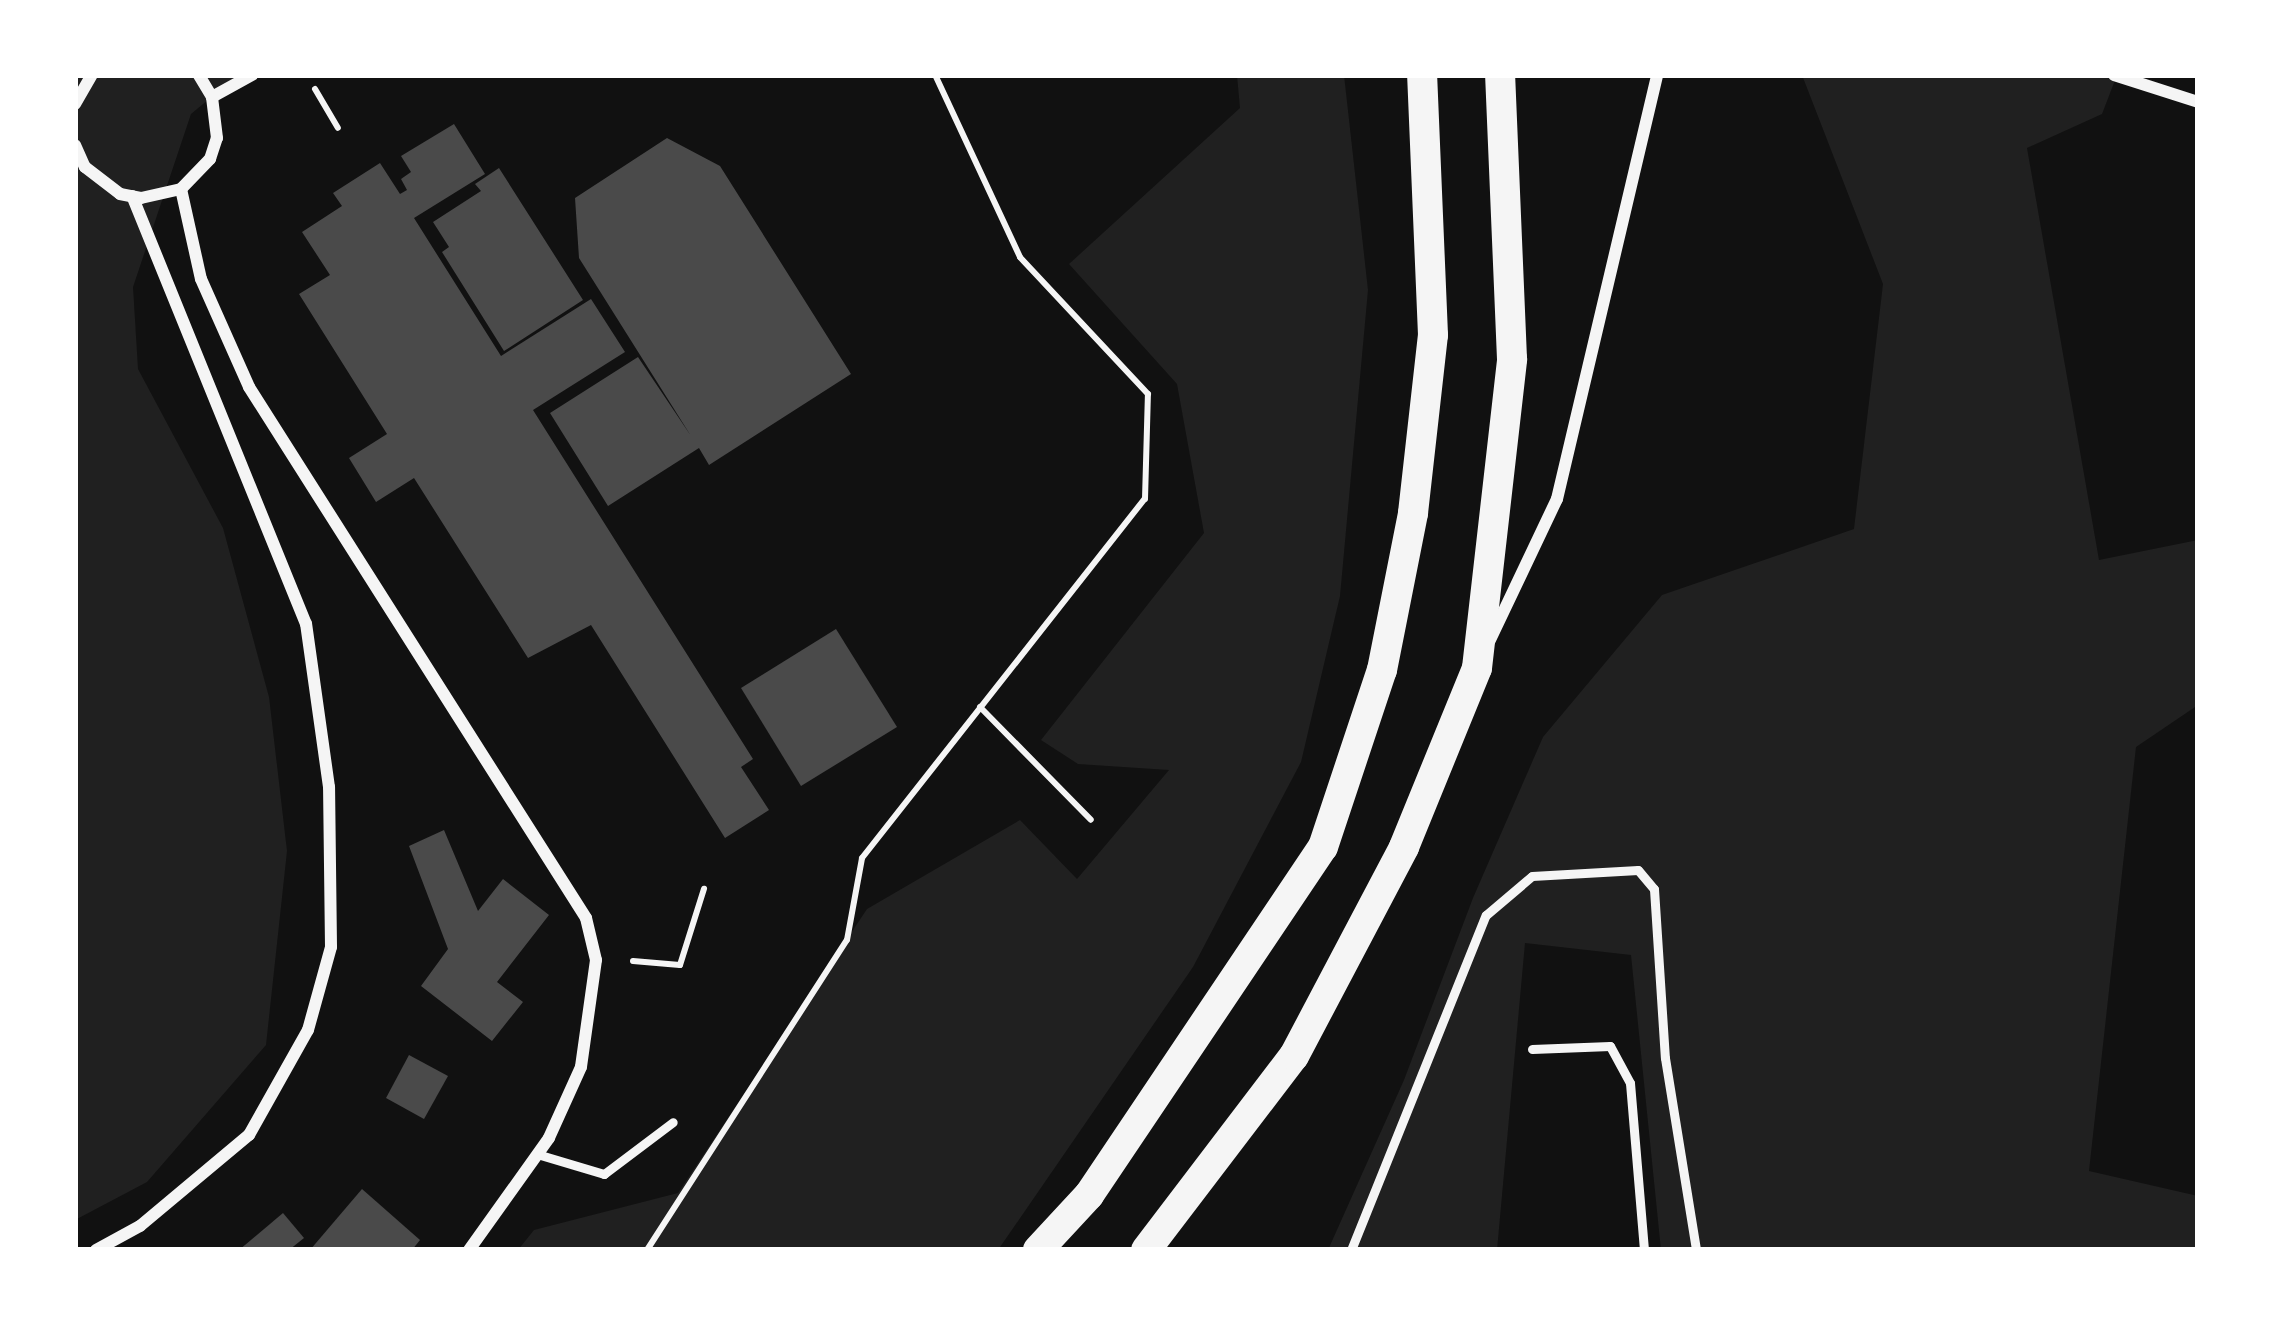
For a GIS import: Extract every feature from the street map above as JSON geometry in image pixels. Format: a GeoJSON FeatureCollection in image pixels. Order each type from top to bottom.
{"type":"FeatureCollection","features":[{"type":"Feature","properties":{"kind":"main road"},"geometry":{"type":"LineString","coordinates":[[1038,1250],[1089,1195],[1323,847],[1382,670],[1413,514],[1432,334],[1422,75]]}},
{"type":"Feature","properties":{"kind":"main road"},"geometry":{"type":"LineString","coordinates":[[1147,1250],[1294,1056],[1404,847],[1477,668],[1511,359],[1500,75]]}},
{"type":"Feature","properties":{"kind":"street"},"geometry":{"type":"LineString","coordinates":[[75,104],[92,75]]}},
{"type":"Feature","properties":{"kind":"street"},"geometry":{"type":"LineString","coordinates":[[75,145],[100,183],[132,196],[162,196],[181,189],[198,176],[217,138],[212,97],[199,75]]}},
{"type":"Feature","properties":{"kind":"street"},"geometry":{"type":"LineString","coordinates":[[212,97],[252,75]]}},
{"type":"Feature","properties":{"kind":"street"},"geometry":{"type":"LineString","coordinates":[[1477,668],[1557,500],[1657,75]]}},
{"type":"Feature","properties":{"kind":"street"},"geometry":{"type":"LineString","coordinates":[[2114,75],[2198,102]]}},
{"type":"Feature","properties":{"kind":"street"},"geometry":{"type":"LineString","coordinates":[[181,189],[202,279],[249,388],[586,918],[596,960],[581,1067],[537,1154],[469,1250]]}},
{"type":"Feature","properties":{"kind":"street"},"geometry":{"type":"LineString","coordinates":[[96,1250],[140,1226],[249,1135],[308,1030],[331,947],[329,787],[306,624],[132,196]]}},
{"type":"Feature","properties":{"kind":"street"},"geometry":{"type":"LineString","coordinates":[[122,1250],[140,1226]]}},
{"type":"Feature","properties":{"kind":"lane"},"geometry":{"type":"LineString","coordinates":[[1351,1250],[1486,915],[1532,876],[1638,870],[1654,889],[1665,1058],[1696,1250]]}},
{"type":"Feature","properties":{"kind":"lane"},"geometry":{"type":"LineString","coordinates":[[1532,1048],[1610,1046],[1620,1064],[1630,1083],[1644,1250]]}},
{"type":"Feature","properties":{"kind":"lane"},"geometry":{"type":"LineString","coordinates":[[537,1154],[604,1174],[673,1122]]}},
{"type":"Feature","properties":{"kind":"path"},"geometry":{"type":"LineString","coordinates":[[647,1250],[847,940],[862,858],[1145,499],[1148,394],[1020,257],[935,75]]}},
{"type":"Feature","properties":{"kind":"path"},"geometry":{"type":"LineString","coordinates":[[315,89],[338,128]]}},
{"type":"Feature","properties":{"kind":"path"},"geometry":{"type":"LineString","coordinates":[[980,707],[1090,820]]}},
{"type":"Feature","properties":{"kind":"path"},"geometry":{"type":"LineString","coordinates":[[633,961],[680,965],[704,889]]}},
{"type":"Feature","properties":{"kind":"shaded area"},"geometry":{"type":"Polygon","coordinates":[[[75,75],[238,75],[191,114],[133,287],[138,369],[223,528],[269,697],[287,851],[266,1045],[147,1182],[75,1220],[75,75]]]}},
{"type":"Feature","properties":{"kind":"shaded area"},"geometry":{"type":"Polygon","coordinates":[[[1237,75],[1344,75],[1368,290],[1340,596],[1301,762],[1193,967],[998,1250],[518,1250],[534,1230],[678,1193],[867,909],[1020,820],[1077,879],[1169,770],[1078,764],[1041,740],[1204,533],[1177,384],[1069,264],[1240,108],[1237,75]]]}},
{"type":"Feature","properties":{"kind":"shaded area"},"geometry":{"type":"Polygon","coordinates":[[[1802,75],[2117,75],[2102,114],[2027,148],[2099,560],[2198,540],[2198,705],[2136,747],[2089,1171],[2198,1196],[2198,1250],[1661,1250],[1631,955],[1525,943],[1497,1250],[1328,1250],[1404,1080],[1473,898],[1543,737],[1662,595],[1854,529],[1883,284],[1802,75]]]}},
{"type":"Feature","properties":{"kind":"building"},"geometry":{"type":"Polygon","coordinates":[[[454,124],[485,174],[414,218],[501,356],[591,299],[625,352],[533,410],[753,759],[741,767],[769,810],[725,838],[591,625],[528,658],[414,478],[376,502],[349,458],[387,434],[299,294],[330,275],[302,232],[342,206],[333,193],[380,163],[400,194],[407,190],[401,179],[411,172],[401,156],[454,124]]]}},
{"type":"Feature","properties":{"kind":"building"},"geometry":{"type":"Polygon","coordinates":[[[667,138],[720,166],[851,374],[709,465],[699,448],[608,506],[550,413],[638,357],[691,436],[579,258],[575,198],[667,138]]]}},
{"type":"Feature","properties":{"kind":"building"},"geometry":{"type":"Polygon","coordinates":[[[499,168],[583,300],[504,351],[442,252],[449,247],[433,222],[481,191],[475,184],[499,168]]]}},
{"type":"Feature","properties":{"kind":"building"},"geometry":{"type":"Polygon","coordinates":[[[836,629],[897,727],[801,786],[741,688],[836,629]]]}},
{"type":"Feature","properties":{"kind":"building"},"geometry":{"type":"Polygon","coordinates":[[[444,830],[478,911],[503,879],[549,915],[497,982],[523,1002],[492,1041],[421,986],[448,949],[409,846],[444,830]]]}},
{"type":"Feature","properties":{"kind":"building"},"geometry":{"type":"Polygon","coordinates":[[[409,1055],[448,1076],[424,1119],[386,1098],[409,1055]]]}},
{"type":"Feature","properties":{"kind":"building"},"geometry":{"type":"Polygon","coordinates":[[[362,1189],[420,1240],[412,1250],[310,1250],[362,1189]]]}},
{"type":"Feature","properties":{"kind":"building"},"geometry":{"type":"Polygon","coordinates":[[[283,1213],[304,1238],[289,1250],[239,1250],[283,1213]]]}}]}
